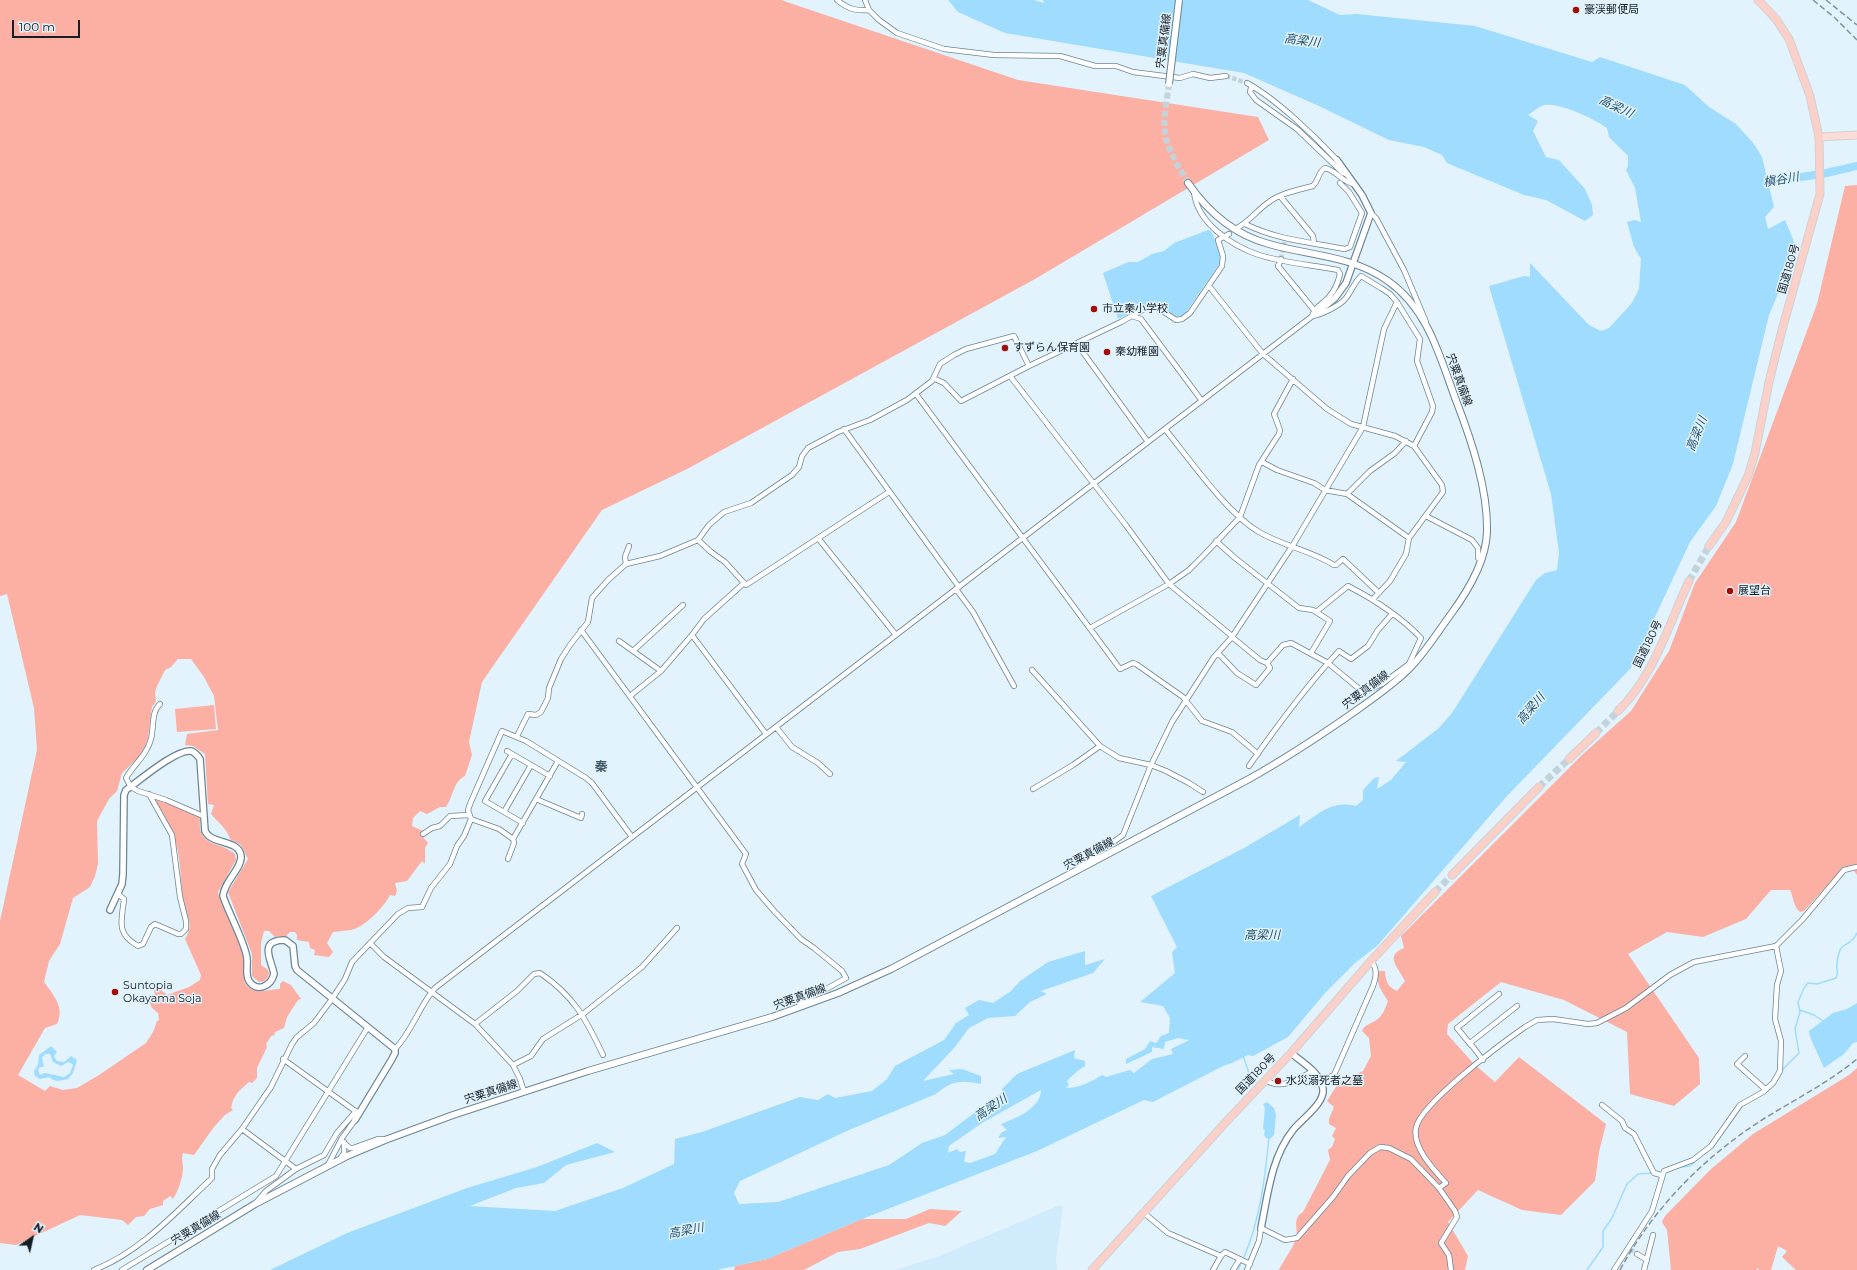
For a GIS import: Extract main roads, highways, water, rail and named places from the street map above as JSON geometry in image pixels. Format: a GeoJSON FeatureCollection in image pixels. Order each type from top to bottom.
{"type":"FeatureCollection","features":[{"type":"Feature","properties":{"kind":"highway","name":"国道180号"},"geometry":{"type":"LineString","coordinates":[[1709,546],[1726,522],[1748,476],[1755,453],[1769,382],[1782,330],[1818,206],[1821,182],[1819,147],[1820,137],[1810,96],[1794,50],[1776,19],[1758,0]]}},
{"type":"Feature","properties":{"kind":"highway","name":"国道180号"},"geometry":{"type":"LineString","coordinates":[[1618,711],[1636,692],[1652,665],[1689,581]]}},
{"type":"Feature","properties":{"kind":"highway"},"geometry":{"type":"LineString","coordinates":[[1569,759],[1596,733]]}},
{"type":"Feature","properties":{"kind":"highway"},"geometry":{"type":"LineString","coordinates":[[1454,873],[1539,787]]}},
{"type":"Feature","properties":{"kind":"highway","name":"国道180号"},"geometry":{"type":"LineString","coordinates":[[1092,1270],[1225,1123],[1291,1053],[1371,961],[1435,892]]}},
{"type":"Feature","properties":{"kind":"main road","name":"宍粟真備線"},"geometry":{"type":"LineString","coordinates":[[1169,84],[1180,0]]}},
{"type":"Feature","properties":{"kind":"main road"},"geometry":{"type":"LineString","coordinates":[[1820,137],[1857,135]]}},
{"type":"Feature","properties":{"kind":"main road","name":"宍粟真備線"},"geometry":{"type":"LineString","coordinates":[[146,1270],[255,1204],[343,1157],[385,1140],[453,1115],[588,1071],[797,1009],[838,993],[891,969],[1072,874],[1249,779],[1283,759],[1378,695],[1421,656],[1464,596],[1481,561],[1487,533],[1486,508],[1467,429],[1431,335],[1416,308],[1404,295],[1376,274],[1353,263],[1327,255],[1270,244],[1242,234],[1216,216],[1194,192],[1188,183]]}},
{"type":"Feature","properties":{"kind":"water","name":"高梁川"},"geometry":{"type":"Polygon","coordinates":[[[948,0],[1034,0],[1044,3],[1043,0],[1308,0],[1340,15],[1357,14],[1475,26],[1592,62],[1600,57],[1685,85],[1709,107],[1736,124],[1754,144],[1762,157],[1774,207],[1765,217],[1768,229],[1785,220],[1797,249],[1769,315],[1733,464],[1716,506],[1690,542],[1631,668],[1507,796],[1377,946],[1355,963],[1326,992],[1288,1037],[1253,1056],[1248,1055],[1223,1066],[1153,1102],[1144,1100],[1037,1151],[862,1219],[767,1259],[717,1270],[270,1270],[347,1233],[467,1188],[537,1167],[597,1143],[615,1152],[566,1165],[544,1183],[516,1188],[470,1206],[555,1211],[623,1188],[674,1164],[675,1139],[702,1132],[800,1097],[818,1100],[828,1094],[835,1098],[872,1091],[887,1079],[895,1066],[944,1040],[956,1023],[969,1015],[965,1008],[979,1000],[993,1003],[1011,991],[1020,981],[1048,962],[1085,951],[1085,965],[1105,959],[1093,973],[1041,991],[1047,994],[1030,1002],[1015,1016],[988,1018],[969,1028],[955,1047],[923,1081],[954,1074],[949,1070],[962,1069],[981,1076],[981,1084],[957,1082],[947,1086],[936,1094],[849,1130],[740,1181],[734,1193],[739,1204],[778,1202],[889,1165],[922,1143],[945,1135],[1002,1092],[1002,1089],[1017,1074],[1075,1050],[1074,1058],[1085,1061],[1085,1066],[1067,1081],[1069,1085],[1066,1088],[1085,1084],[1102,1075],[1106,1077],[1130,1070],[1134,1073],[1152,1059],[1173,1054],[1171,1049],[1189,1040],[1178,1038],[1165,1042],[1164,1049],[1152,1047],[1152,1052],[1126,1064],[1126,1059],[1145,1049],[1150,1041],[1156,1043],[1161,1036],[1169,1033],[1170,1018],[1163,1006],[1140,1002],[1175,973],[1172,952],[1177,947],[1151,896],[1244,848],[1300,815],[1299,827],[1326,809],[1339,805],[1356,806],[1363,800],[1363,790],[1374,778],[1379,777],[1377,789],[1391,780],[1406,762],[1396,761],[1439,728],[1452,713],[1536,580],[1545,573],[1557,570],[1559,553],[1551,494],[1489,286],[1524,276],[1530,277],[1530,263],[1589,325],[1601,331],[1609,328],[1632,303],[1639,289],[1641,259],[1634,247],[1627,222],[1635,220],[1641,222],[1635,188],[1626,170],[1628,166],[1628,156],[1609,137],[1607,128],[1577,112],[1559,106],[1545,105],[1528,115],[1538,121],[1533,131],[1546,157],[1559,160],[1585,189],[1592,205],[1593,215],[1585,221],[1546,200],[1524,195],[1447,163],[1442,155],[1424,147],[1389,140],[1319,106],[1244,73],[1005,33],[958,12],[948,0]],[[1041,1090],[982,1123],[949,1146],[948,1153],[957,1149],[960,1152],[966,1151],[964,1162],[970,1163],[995,1154],[1006,1137],[998,1138],[1002,1132],[1007,1130],[1001,1124],[1026,1112],[1037,1102],[1041,1090]]]}},
{"type":"Feature","properties":{"kind":"water"},"geometry":{"type":"Polygon","coordinates":[[[1208,230],[1211,231],[1218,247],[1220,263],[1185,314],[1177,317],[1153,302],[1118,319],[1103,273],[1128,262],[1138,262],[1152,254],[1164,251],[1174,243],[1208,230]]]}},
{"type":"Feature","properties":{"kind":"water"},"geometry":{"type":"Polygon","coordinates":[[[1857,1003],[1857,1042],[1853,1043],[1844,1054],[1824,1068],[1810,1037],[1809,1031],[1833,1013],[1847,1009],[1857,1003]]]}},
{"type":"Feature","properties":{"kind":"water"},"geometry":{"type":"Polygon","coordinates":[[[51,1046],[57,1052],[54,1056],[57,1061],[64,1062],[71,1056],[77,1060],[73,1073],[68,1079],[58,1081],[53,1080],[50,1077],[40,1079],[35,1076],[34,1071],[38,1065],[39,1055],[51,1046]],[[45,1054],[42,1058],[44,1067],[40,1067],[38,1070],[40,1075],[45,1073],[64,1077],[70,1073],[73,1065],[71,1063],[68,1062],[61,1066],[53,1062],[50,1054],[45,1054]]]}},
{"type":"Feature","properties":{"kind":"water"},"geometry":{"type":"Polygon","coordinates":[[[1267,1102],[1274,1108],[1276,1115],[1274,1135],[1270,1139],[1266,1138],[1264,1135],[1265,1130],[1263,1129],[1265,1108],[1263,1104],[1267,1102]]]}},
{"type":"Feature","properties":{"kind":"waterway","name":"槇谷川"},"geometry":{"type":"LineString","coordinates":[[1758,183],[1822,174],[1857,166]]}},
{"type":"Feature","properties":{"kind":"waterway"},"geometry":{"type":"LineString","coordinates":[[1778,1079],[1784,1068],[1799,1053],[1795,1029],[1800,1012],[1798,1002],[1804,988],[1808,983],[1817,984],[1836,978],[1837,961],[1840,950],[1843,946],[1853,940],[1857,933]]}},
{"type":"Feature","properties":{"kind":"waterway"},"geometry":{"type":"LineString","coordinates":[[1800,1010],[1814,1015],[1823,1021]]}},
{"type":"Feature","properties":{"kind":"waterway"},"geometry":{"type":"LineString","coordinates":[[1243,1056],[1249,1073]]}},
{"type":"Feature","properties":{"kind":"waterway"},"geometry":{"type":"LineString","coordinates":[[1713,1147],[1741,1108]]}},
{"type":"Feature","properties":{"kind":"waterway"},"geometry":{"type":"LineString","coordinates":[[1244,1257],[1250,1243],[1258,1214],[1264,1183],[1269,1137]]}},
{"type":"Feature","properties":{"kind":"waterway"},"geometry":{"type":"LineString","coordinates":[[1680,1167],[1690,1166],[1705,1153]]}},
{"type":"Feature","properties":{"kind":"waterway"},"geometry":{"type":"LineString","coordinates":[[1587,1270],[1603,1247],[1603,1231],[1612,1218],[1627,1184],[1638,1174],[1653,1173]]}},
{"type":"Feature","properties":{"kind":"waterway"},"geometry":{"type":"LineString","coordinates":[[1238,1270],[1241,1263]]}},
{"type":"Feature","properties":{"kind":"tunnel"},"geometry":{"type":"LineString","coordinates":[[1226,76],[1247,83]]}},
{"type":"Feature","properties":{"kind":"tunnel"},"geometry":{"type":"LineString","coordinates":[[1169,84],[1165,118],[1166,138],[1173,156],[1188,183]]}},
{"type":"Feature","properties":{"kind":"tunnel"},"geometry":{"type":"LineString","coordinates":[[1281,259],[1285,239]]}},
{"type":"Feature","properties":{"kind":"tunnel"},"geometry":{"type":"LineString","coordinates":[[1689,581],[1709,546]]}},
{"type":"Feature","properties":{"kind":"tunnel"},"geometry":{"type":"LineString","coordinates":[[1596,733],[1618,711]]}},
{"type":"Feature","properties":{"kind":"tunnel"},"geometry":{"type":"LineString","coordinates":[[1539,787],[1569,759]]}},
{"type":"Feature","properties":{"kind":"tunnel"},"geometry":{"type":"LineString","coordinates":[[1435,892],[1452,875]]}},
{"type":"Feature","properties":{"kind":"tunnel"},"geometry":{"type":"LineString","coordinates":[[1630,1249],[1637,1254]]}},
{"type":"Feature","properties":{"kind":"railway"},"geometry":{"type":"LineString","coordinates":[[1813,0],[1835,18],[1857,40]]}},
{"type":"Feature","properties":{"kind":"railway"},"geometry":{"type":"LineString","coordinates":[[1826,0],[1857,25]]}},
{"type":"Feature","properties":{"kind":"railway"},"geometry":{"type":"LineString","coordinates":[[1620,1270],[1634,1247],[1665,1204],[1702,1166],[1743,1133],[1765,1118],[1824,1083],[1857,1059]]}},
{"type":"Feature","properties":{"kind":"place","name":"豪渓郵便局"},"geometry":{"type":"Point","coordinates":[1576,10]}},
{"type":"Feature","properties":{"kind":"place","name":"市立秦小学校"},"geometry":{"type":"Point","coordinates":[1094,309]}},
{"type":"Feature","properties":{"kind":"place","name":"すずらん保育園"},"geometry":{"type":"Point","coordinates":[1005,348]}},
{"type":"Feature","properties":{"kind":"place","name":"秦幼稚園"},"geometry":{"type":"Point","coordinates":[1107,352]}},
{"type":"Feature","properties":{"kind":"place","name":"展望台"},"geometry":{"type":"Point","coordinates":[1730,591]}},
{"type":"Feature","properties":{"kind":"place","name":"Suntopia Okayama Soja"},"geometry":{"type":"Point","coordinates":[115,992]}},
{"type":"Feature","properties":{"kind":"place","name":"水災溺死者之墓"},"geometry":{"type":"Point","coordinates":[1278,1081]}},
{"type":"Feature","properties":{"kind":"district","name":"秦"},"geometry":{"type":"Point","coordinates":[601,767]}}]}
